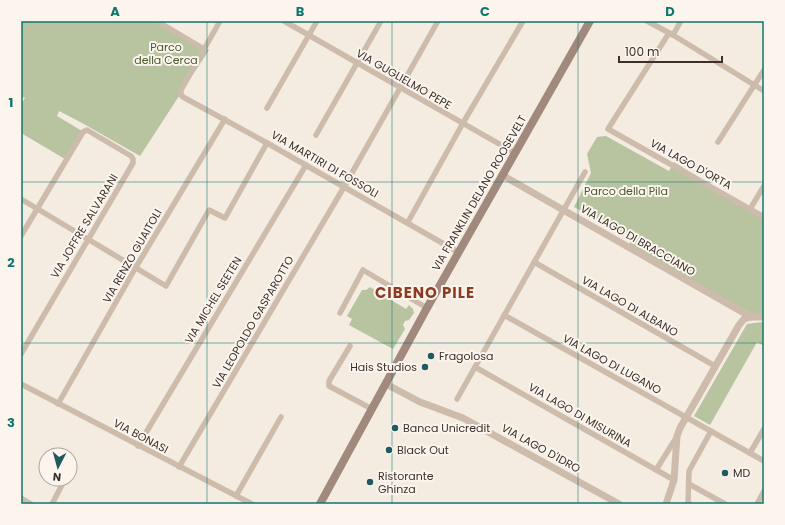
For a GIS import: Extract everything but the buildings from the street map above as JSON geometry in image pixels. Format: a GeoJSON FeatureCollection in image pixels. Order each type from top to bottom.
{"type":"FeatureCollection","features":[{"type":"Feature","properties":{"kind":"main road","name":"VIA FRANKLIN DELANO ROOSEVELT"},"geometry":{"type":"LineString","coordinates":[[320,504],[458,252],[590,21]]}},
{"type":"Feature","properties":{"kind":"street"},"geometry":{"type":"LineString","coordinates":[[157,21],[204,49],[220,21]]}},
{"type":"Feature","properties":{"kind":"street","name":"VIA GUGLIELMO PEPE"},"geometry":{"type":"LineString","coordinates":[[284,21],[515,153]]}},
{"type":"Feature","properties":{"kind":"street"},"geometry":{"type":"LineString","coordinates":[[267,108],[317,21]]}},
{"type":"Feature","properties":{"kind":"street"},"geometry":{"type":"LineString","coordinates":[[316,135],[381,21]]}},
{"type":"Feature","properties":{"kind":"street","name":"VIA LEOPOLDO GASPAROTTO"},"geometry":{"type":"LineString","coordinates":[[179,467],[344,187],[438,21]]}},
{"type":"Feature","properties":{"kind":"street"},"geometry":{"type":"LineString","coordinates":[[408,222],[462,124],[523,21]]}},
{"type":"Feature","properties":{"kind":"street"},"geometry":{"type":"LineString","coordinates":[[647,21],[764,91]]}},
{"type":"Feature","properties":{"kind":"street"},"geometry":{"type":"LineString","coordinates":[[671,34],[681,21]]}},
{"type":"Feature","properties":{"kind":"street","name":"VIA LAGO D'ORTA"},"geometry":{"type":"LineString","coordinates":[[671,34],[608,129],[764,217]]}},
{"type":"Feature","properties":{"kind":"street","name":"VIA MARTIRI DI FOSSOLI"},"geometry":{"type":"LineString","coordinates":[[204,49],[181,90],[181,95],[183,97],[408,222],[458,252]]}},
{"type":"Feature","properties":{"kind":"street"},"geometry":{"type":"LineString","coordinates":[[718,142],[764,70]]}},
{"type":"Feature","properties":{"kind":"street","name":"VIA RENZO GUAITOLI"},"geometry":{"type":"LineString","coordinates":[[58,404],[136,267],[225,119]]}},
{"type":"Feature","properties":{"kind":"street","name":"VIA JOFFRE SALVARANI"},"geometry":{"type":"LineString","coordinates":[[21,354],[133,163],[133,159],[131,156],[87,130],[83,132],[37,208]]}},
{"type":"Feature","properties":{"kind":"street"},"geometry":{"type":"LineString","coordinates":[[21,199],[166,286],[209,210],[225,218],[267,143]]}},
{"type":"Feature","properties":{"kind":"street","name":"VIA MICHEL SEETEN"},"geometry":{"type":"LineString","coordinates":[[138,446],[306,165]]}},
{"type":"Feature","properties":{"kind":"street"},"geometry":{"type":"LineString","coordinates":[[457,399],[585,172]]}},
{"type":"Feature","properties":{"kind":"street","name":"VIA LAGO DI BRACCIANO"},"geometry":{"type":"LineString","coordinates":[[502,175],[751,316],[764,317]]}},
{"type":"Feature","properties":{"kind":"street"},"geometry":{"type":"LineString","coordinates":[[750,209],[764,186]]}},
{"type":"Feature","properties":{"kind":"street"},"geometry":{"type":"LineString","coordinates":[[21,236],[37,208]]}},
{"type":"Feature","properties":{"kind":"street","name":"VIA LAGO DI ALBANO"},"geometry":{"type":"LineString","coordinates":[[534,262],[715,366]]}},
{"type":"Feature","properties":{"kind":"street"},"geometry":{"type":"LineString","coordinates":[[340,313],[364,270],[427,308]]}},
{"type":"Feature","properties":{"kind":"street","name":"VIA LAGO DI LUGANO"},"geometry":{"type":"LineString","coordinates":[[504,315],[764,461]]}},
{"type":"Feature","properties":{"kind":"street"},"geometry":{"type":"LineString","coordinates":[[656,470],[677,436],[686,417],[739,325],[744,319],[751,316]]}},
{"type":"Feature","properties":{"kind":"street"},"geometry":{"type":"LineString","coordinates":[[350,346],[329,381],[329,386],[372,409]]}},
{"type":"Feature","properties":{"kind":"street","name":"VIA LAGO DI MISURINA"},"geometry":{"type":"LineString","coordinates":[[475,367],[674,480]]}},
{"type":"Feature","properties":{"kind":"street","name":"VIA LAGO D'IDRO"},"geometry":{"type":"LineString","coordinates":[[386,384],[420,402],[463,418],[619,504]]}},
{"type":"Feature","properties":{"kind":"street","name":"VIA BONASI"},"geometry":{"type":"LineString","coordinates":[[21,386],[252,504]]}},
{"type":"Feature","properties":{"kind":"street"},"geometry":{"type":"LineString","coordinates":[[236,496],[281,417]]}},
{"type":"Feature","properties":{"kind":"street"},"geometry":{"type":"LineString","coordinates":[[750,453],[764,429]]}},
{"type":"Feature","properties":{"kind":"street"},"geometry":{"type":"LineString","coordinates":[[690,504],[688,503],[689,471],[711,431]]}},
{"type":"Feature","properties":{"kind":"street"},"geometry":{"type":"LineString","coordinates":[[666,504],[674,480],[677,436]]}},
{"type":"Feature","properties":{"kind":"street"},"geometry":{"type":"LineString","coordinates":[[689,484],[725,504]]}},
{"type":"Feature","properties":{"kind":"street"},"geometry":{"type":"LineString","coordinates":[[52,504],[61,487]]}},
{"type":"Feature","properties":{"kind":"street"},"geometry":{"type":"LineString","coordinates":[[757,504],[764,491]]}},
{"type":"Feature","properties":{"kind":"street"},"geometry":{"type":"LineString","coordinates":[[21,498],[31,504]]}},
{"type":"Feature","properties":{"kind":"green space","name":"Parco della Cerca"},"geometry":{"type":"Polygon","coordinates":[[[21,21],[159,21],[209,50],[140,156],[59,111],[57,116],[82,131],[65,159],[21,133],[21,104],[25,98],[21,96],[21,21]]]}},
{"type":"Feature","properties":{"kind":"green space","name":"Parco della Pila"},"geometry":{"type":"Polygon","coordinates":[[[606,136],[669,171],[674,162],[764,218],[764,320],[628,247],[632,238],[574,207],[591,173],[587,154],[597,137],[606,136]]]}},
{"type":"Feature","properties":{"kind":"green space"},"geometry":{"type":"Polygon","coordinates":[[[370,287],[406,309],[409,305],[413,309],[414,313],[409,320],[405,321],[403,325],[405,329],[393,349],[349,325],[352,319],[347,316],[362,290],[366,290],[370,287]]]}},
{"type":"Feature","properties":{"kind":"green space"},"geometry":{"type":"Polygon","coordinates":[[[764,323],[764,346],[757,342],[710,425],[694,416],[747,324],[764,323]]]}},
{"type":"Feature","properties":{"kind":"place","name":"Fragolosa"},"geometry":{"type":"Point","coordinates":[431,356]}},
{"type":"Feature","properties":{"kind":"place","name":"Hais Studios"},"geometry":{"type":"Point","coordinates":[425,367]}},
{"type":"Feature","properties":{"kind":"place","name":"Banca Unicredit"},"geometry":{"type":"Point","coordinates":[395,428]}},
{"type":"Feature","properties":{"kind":"place","name":"Black Out"},"geometry":{"type":"Point","coordinates":[389,450]}},
{"type":"Feature","properties":{"kind":"place","name":"MD"},"geometry":{"type":"Point","coordinates":[725,473]}},
{"type":"Feature","properties":{"kind":"place","name":"Ristorante Ghinza"},"geometry":{"type":"Point","coordinates":[370,482]}},
{"type":"Feature","properties":{"kind":"district","name":"CIBENO PILE"},"geometry":{"type":"Point","coordinates":[425,293]}}]}
